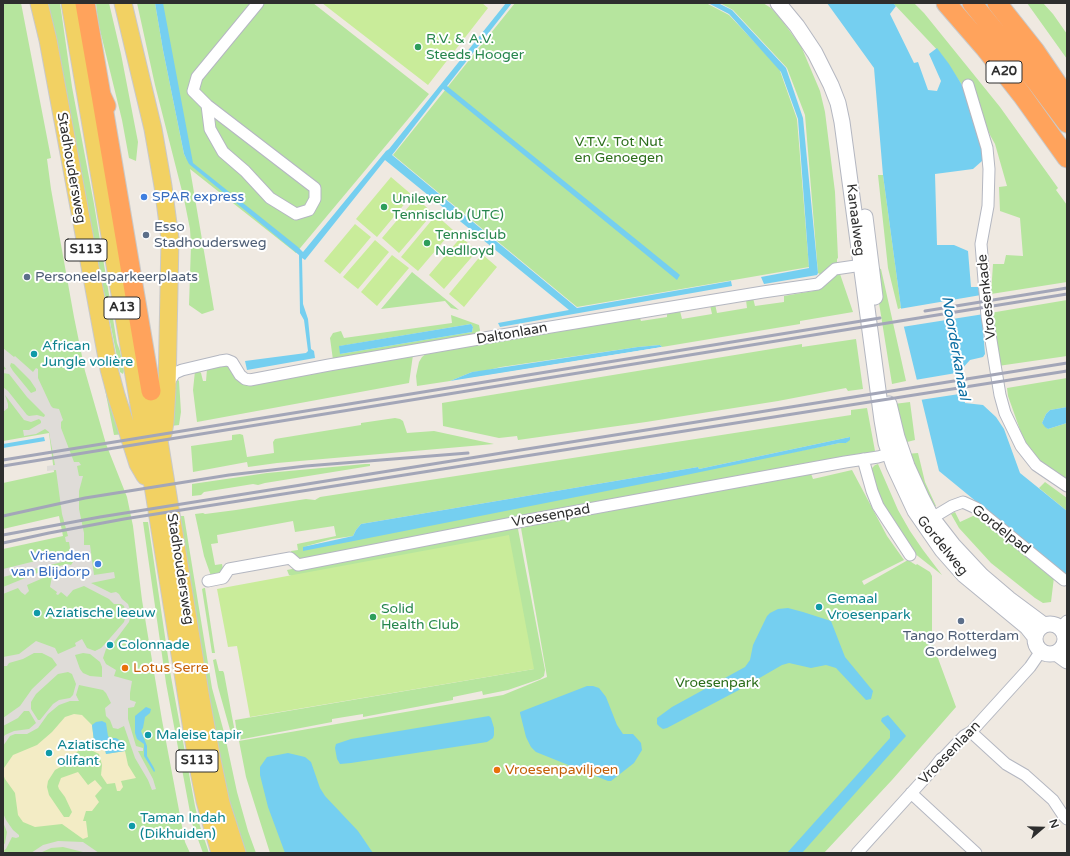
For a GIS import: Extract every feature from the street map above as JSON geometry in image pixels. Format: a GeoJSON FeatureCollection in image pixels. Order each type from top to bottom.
{"type":"FeatureCollection","features":[{"type":"Feature","properties":{"kind":"highway","name":"A13"},"geometry":{"type":"LineString","coordinates":[[85,3],[81,26],[101,95],[122,140]]}},
{"type":"Feature","properties":{"kind":"highway","name":"A20"},"geometry":{"type":"LineString","coordinates":[[946,3],[985,48],[1067,158]]}},
{"type":"Feature","properties":{"kind":"highway","name":"A20"},"geometry":{"type":"LineString","coordinates":[[972,3],[1038,84],[1067,123]]}},
{"type":"Feature","properties":{"kind":"highway","name":"A20"},"geometry":{"type":"LineString","coordinates":[[997,3],[1035,51],[1067,98]]}},
{"type":"Feature","properties":{"kind":"highway","name":"Stadhoudersweg"},"geometry":{"type":"LineString","coordinates":[[101,95],[137,308],[159,390]]}},
{"type":"Feature","properties":{"kind":"highway","name":"A13"},"geometry":{"type":"LineString","coordinates":[[137,308],[145,291]]}},
{"type":"Feature","properties":{"kind":"main road","name":"Stadhoudersweg"},"geometry":{"type":"LineString","coordinates":[[39,3],[48,40],[109,369],[138,464],[154,492]]}},
{"type":"Feature","properties":{"kind":"main road","name":"A13"},"geometry":{"type":"LineString","coordinates":[[70,3],[81,26]]}},
{"type":"Feature","properties":{"kind":"main road","name":"Stadhoudersweg"},"geometry":{"type":"LineString","coordinates":[[123,3],[152,129],[168,216],[170,240],[168,321],[159,390],[160,448],[212,760],[221,803],[237,853]]}},
{"type":"Feature","properties":{"kind":"main road","name":"Kanaalweg"},"geometry":{"type":"LineString","coordinates":[[778,3],[797,26],[815,53],[838,103],[866,264]]}},
{"type":"Feature","properties":{"kind":"main road","name":"Kanaalweg"},"geometry":{"type":"LineString","coordinates":[[787,3],[803,21],[822,47],[838,81],[851,121],[881,414],[895,452]]}},
{"type":"Feature","properties":{"kind":"main road"},"geometry":{"type":"LineString","coordinates":[[127,22],[127,42],[133,73],[135,106]]}},
{"type":"Feature","properties":{"kind":"main road","name":"Stadhoudersweg"},"geometry":{"type":"LineString","coordinates":[[81,26],[90,125],[154,492],[204,801],[220,853]]}},
{"type":"Feature","properties":{"kind":"main road"},"geometry":{"type":"LineString","coordinates":[[163,304],[168,321]]}},
{"type":"Feature","properties":{"kind":"main road","name":"Gordelweg"},"geometry":{"type":"LineString","coordinates":[[895,452],[914,483],[932,518],[953,545],[982,576],[1009,599],[1040,631]]}},
{"type":"Feature","properties":{"kind":"main road","name":"Gordelweg"},"geometry":{"type":"LineString","coordinates":[[895,452],[899,478],[915,511],[942,550],[972,583],[1027,627],[1040,631]]}},
{"type":"Feature","properties":{"kind":"main road"},"geometry":{"type":"LineString","coordinates":[[1053,625],[1060,643],[1036,645],[1040,631],[1053,625]]}},
{"type":"Feature","properties":{"kind":"street"},"geometry":{"type":"LineString","coordinates":[[207,105],[210,129],[223,152],[246,171],[270,198],[296,214],[309,210],[315,199],[315,188],[207,105],[193,91],[197,77],[258,3]]}},
{"type":"Feature","properties":{"kind":"street","name":"Vroesenkade"},"geometry":{"type":"LineString","coordinates":[[968,85],[987,148],[989,170],[988,206],[981,244],[987,316],[1000,395],[1005,413],[1021,446],[1036,465],[1067,486]]}},
{"type":"Feature","properties":{"kind":"street","name":"Daltonlaan"},"geometry":{"type":"LineString","coordinates":[[159,390],[175,373],[220,361],[227,360],[232,362],[240,375],[245,379],[250,380],[488,337],[818,284],[836,269],[866,264]]}},
{"type":"Feature","properties":{"kind":"street","name":"Vroesenpad"},"geometry":{"type":"LineString","coordinates":[[208,581],[223,578],[230,569],[290,558],[298,565],[523,521],[862,460],[895,452]]}},
{"type":"Feature","properties":{"kind":"street","name":"Gordelweg"},"geometry":{"type":"LineString","coordinates":[[862,460],[869,484],[884,517],[910,555]]}},
{"type":"Feature","properties":{"kind":"street","name":"Gordelpad"},"geometry":{"type":"LineString","coordinates":[[932,518],[952,506],[963,502],[976,508],[1064,580]]}},
{"type":"Feature","properties":{"kind":"street","name":"Vroesenlaan"},"geometry":{"type":"LineString","coordinates":[[857,853],[941,759],[964,736],[971,732],[1030,667],[1060,643]]}},
{"type":"Feature","properties":{"kind":"street"},"geometry":{"type":"LineString","coordinates":[[971,732],[1006,764],[1025,775],[1053,800],[1067,819]]}},
{"type":"Feature","properties":{"kind":"street"},"geometry":{"type":"LineString","coordinates":[[911,793],[976,853]]}},
{"type":"Feature","properties":{"kind":"green space"},"geometry":{"type":"Polygon","coordinates":[[[3,3],[21,3],[51,158],[47,159],[51,189],[74,317],[85,371],[106,444],[127,497],[133,526],[142,600],[162,720],[185,842],[190,853],[3,853],[3,549],[63,536],[59,516],[3,529],[3,483],[54,472],[49,433],[3,441],[3,3]]]}},
{"type":"Feature","properties":{"kind":"green space"},"geometry":{"type":"Polygon","coordinates":[[[44,3],[60,3],[72,87],[94,204],[117,343],[124,371],[123,374],[120,372],[69,110],[44,3]]]}},
{"type":"Feature","properties":{"kind":"green space"},"geometry":{"type":"Polygon","coordinates":[[[96,3],[109,3],[121,54],[138,142],[136,161],[129,158],[122,120],[98,22],[96,3]]]}},
{"type":"Feature","properties":{"kind":"green space"},"geometry":{"type":"Polygon","coordinates":[[[137,3],[155,3],[163,50],[186,158],[159,3],[313,3],[429,94],[296,253],[190,169],[214,310],[202,314],[189,305],[191,245],[190,229],[137,3]]]}},
{"type":"Feature","properties":{"kind":"green space","name":"R.V. & A.V. Steeds Hooger"},"geometry":{"type":"Polygon","coordinates":[[[322,3],[482,3],[488,8],[428,85],[322,3]]]}},
{"type":"Feature","properties":{"kind":"green space","name":"V.T.V. Tot Nut en Genoegen"},"geometry":{"type":"Polygon","coordinates":[[[515,3],[706,3],[729,15],[779,68],[797,119],[809,267],[577,307],[393,155],[515,3]]]}},
{"type":"Feature","properties":{"kind":"green space"},"geometry":{"type":"Polygon","coordinates":[[[720,3],[763,3],[771,8],[801,46],[820,91],[825,112],[835,192],[838,258],[837,264],[823,276],[818,273],[805,115],[787,68],[733,10],[720,3]]]}},
{"type":"Feature","properties":{"kind":"green space"},"geometry":{"type":"Polygon","coordinates":[[[893,3],[914,3],[924,13],[1000,107],[1058,188],[1056,190],[1067,205],[1067,282],[991,294],[993,264],[1004,264],[1006,255],[1023,256],[1020,218],[1000,211],[999,187],[1007,186],[995,144],[970,84],[967,83],[962,85],[941,54],[893,3]]]}},
{"type":"Feature","properties":{"kind":"green space"},"geometry":{"type":"Polygon","coordinates":[[[1027,3],[1043,3],[1053,14],[1067,34],[1067,59],[1027,3]]]}},
{"type":"Feature","properties":{"kind":"green space"},"geometry":{"type":"Polygon","coordinates":[[[878,175],[883,175],[901,308],[898,309],[888,268],[878,175]]]}},
{"type":"Feature","properties":{"kind":"green space","name":"Unilever Tennisclub (UTC)"},"geometry":{"type":"Polygon","coordinates":[[[391,177],[412,195],[377,237],[356,219],[391,177]]]}},
{"type":"Feature","properties":{"kind":"green space","name":"Tennisclub Nedlloyd"},"geometry":{"type":"Polygon","coordinates":[[[416,198],[433,213],[399,253],[382,238],[416,198]]]}},
{"type":"Feature","properties":{"kind":"green space","name":"Tennisclub Nedlloyd"},"geometry":{"type":"Polygon","coordinates":[[[436,215],[453,230],[418,271],[401,257],[436,215]]]}},
{"type":"Feature","properties":{"kind":"green space","name":"Unilever Tennisclub (UTC)"},"geometry":{"type":"Polygon","coordinates":[[[355,224],[371,237],[340,274],[324,261],[355,224]]]}},
{"type":"Feature","properties":{"kind":"green space","name":"Tennisclub Nedlloyd"},"geometry":{"type":"Polygon","coordinates":[[[461,237],[477,251],[444,289],[429,275],[461,237]]]}},
{"type":"Feature","properties":{"kind":"green space","name":"Unilever Tennisclub (UTC)"},"geometry":{"type":"Polygon","coordinates":[[[375,240],[389,252],[358,289],[343,277],[375,240]]]}},
{"type":"Feature","properties":{"kind":"green space","name":"Tennisclub Nedlloyd"},"geometry":{"type":"Polygon","coordinates":[[[482,254],[497,267],[464,307],[449,294],[482,254]]]}},
{"type":"Feature","properties":{"kind":"green space","name":"Unilever Tennisclub (UTC)"},"geometry":{"type":"Polygon","coordinates":[[[392,255],[409,268],[377,306],[361,292],[392,255]]]}},
{"type":"Feature","properties":{"kind":"green space"},"geometry":{"type":"Polygon","coordinates":[[[875,267],[881,269],[906,381],[892,384],[879,303],[875,267]]]}},
{"type":"Feature","properties":{"kind":"green space"},"geometry":{"type":"Polygon","coordinates":[[[412,272],[459,310],[451,308],[445,301],[381,309],[412,272]]]}},
{"type":"Feature","properties":{"kind":"green space"},"geometry":{"type":"Polygon","coordinates":[[[838,273],[839,275],[840,274],[853,312],[800,321],[800,324],[662,347],[660,345],[638,347],[501,367],[472,372],[450,381],[417,386],[416,376],[419,362],[427,353],[640,318],[641,321],[667,317],[667,313],[680,311],[682,319],[712,314],[710,305],[715,304],[717,313],[747,308],[746,300],[753,298],[755,306],[784,302],[784,296],[813,291],[812,288],[822,286],[838,273]]]}},
{"type":"Feature","properties":{"kind":"green space"},"geometry":{"type":"Polygon","coordinates":[[[1067,300],[1067,356],[998,366],[990,313],[1067,300]]]}},
{"type":"Feature","properties":{"kind":"green space"},"geometry":{"type":"Polygon","coordinates":[[[451,315],[479,325],[480,330],[478,336],[333,360],[330,338],[333,333],[341,331],[344,338],[452,323],[451,315]],[[471,324],[340,346],[340,354],[472,332],[473,327],[471,324]]]}},
{"type":"Feature","properties":{"kind":"green space"},"geometry":{"type":"Polygon","coordinates":[[[856,339],[863,389],[848,391],[846,388],[778,401],[646,422],[518,440],[517,436],[499,438],[443,426],[442,403],[802,344],[802,347],[856,339]]]}},
{"type":"Feature","properties":{"kind":"green space"},"geometry":{"type":"Polygon","coordinates":[[[98,354],[125,434],[114,435],[98,354]]]}},
{"type":"Feature","properties":{"kind":"green space"},"geometry":{"type":"Polygon","coordinates":[[[413,355],[409,383],[197,422],[193,390],[195,371],[197,369],[201,373],[203,381],[206,381],[207,369],[230,365],[236,378],[250,386],[299,375],[413,355]]]}},
{"type":"Feature","properties":{"kind":"green space"},"geometry":{"type":"Polygon","coordinates":[[[1067,378],[1067,407],[1050,410],[1046,414],[1042,423],[1048,429],[1067,423],[1067,481],[1033,456],[1024,441],[1008,396],[1007,388],[1067,378]]]}},
{"type":"Feature","properties":{"kind":"green space"},"geometry":{"type":"Polygon","coordinates":[[[178,380],[181,412],[179,425],[171,426],[173,386],[178,380]]]}},
{"type":"Feature","properties":{"kind":"green space"},"geometry":{"type":"Polygon","coordinates":[[[910,402],[915,440],[903,443],[894,404],[910,402]]]}},
{"type":"Feature","properties":{"kind":"green space"},"geometry":{"type":"Polygon","coordinates":[[[867,408],[875,451],[301,560],[292,557],[291,551],[298,550],[297,544],[336,536],[334,526],[295,532],[293,521],[217,535],[218,543],[211,544],[215,565],[222,564],[223,569],[219,574],[211,576],[204,556],[195,514],[236,510],[306,499],[315,500],[320,497],[851,415],[851,410],[867,408]],[[850,437],[699,469],[698,467],[361,524],[353,536],[332,539],[303,547],[840,443],[846,443],[850,437]]]}},
{"type":"Feature","properties":{"kind":"green space"},"geometry":{"type":"Polygon","coordinates":[[[395,418],[403,421],[407,433],[434,431],[494,444],[277,463],[248,467],[247,462],[193,472],[191,446],[232,440],[232,435],[243,435],[247,457],[274,453],[273,442],[275,439],[395,418]]]}},
{"type":"Feature","properties":{"kind":"green space"},"geometry":{"type":"Polygon","coordinates":[[[918,453],[925,482],[936,506],[929,508],[906,454],[918,453]]]}},
{"type":"Feature","properties":{"kind":"green space"},"geometry":{"type":"Polygon","coordinates":[[[370,464],[370,466],[258,485],[253,484],[204,492],[201,495],[192,496],[192,484],[267,473],[370,464]]]}},
{"type":"Feature","properties":{"kind":"green space"},"geometry":{"type":"Polygon","coordinates":[[[878,464],[898,510],[910,531],[942,575],[914,553],[882,505],[872,477],[872,468],[878,464]]]}},
{"type":"Feature","properties":{"kind":"green space","name":"Vroesenpark"},"geometry":{"type":"Polygon","coordinates":[[[852,470],[887,536],[904,560],[862,581],[864,585],[908,560],[930,572],[932,576],[932,642],[956,707],[892,780],[824,853],[270,853],[246,777],[239,741],[503,695],[547,677],[521,528],[527,527],[527,525],[742,486],[750,486],[810,471],[813,479],[852,470]]]}},
{"type":"Feature","properties":{"kind":"green space"},"geometry":{"type":"Polygon","coordinates":[[[1045,482],[1067,498],[1067,511],[1039,488],[1045,482]]]}},
{"type":"Feature","properties":{"kind":"green space"},"geometry":{"type":"Polygon","coordinates":[[[955,512],[960,522],[975,515],[1046,573],[1047,571],[1054,577],[1051,602],[1043,603],[1035,598],[991,563],[959,528],[951,514],[955,512]]]}},
{"type":"Feature","properties":{"kind":"green space"},"geometry":{"type":"Polygon","coordinates":[[[179,516],[184,516],[212,688],[225,736],[237,792],[256,853],[245,853],[230,808],[216,740],[179,516]]]}},
{"type":"Feature","properties":{"kind":"green space"},"geometry":{"type":"Polygon","coordinates":[[[143,522],[148,522],[171,677],[195,806],[209,853],[203,853],[192,823],[166,683],[143,522]]]}},
{"type":"Feature","properties":{"kind":"green space"},"geometry":{"type":"Polygon","coordinates":[[[514,527],[518,529],[545,670],[544,676],[540,679],[508,690],[483,695],[482,691],[453,697],[453,700],[363,717],[363,714],[332,719],[332,722],[238,740],[235,720],[534,669],[289,575],[287,570],[514,527]]]}},
{"type":"Feature","properties":{"kind":"green space","name":"Solid Health Club"},"geometry":{"type":"Polygon","coordinates":[[[509,535],[534,669],[250,717],[237,646],[228,647],[217,589],[509,535]]]}},
{"type":"Feature","properties":{"kind":"green space"},"geometry":{"type":"Polygon","coordinates":[[[204,588],[215,653],[212,653],[202,589],[204,588]]]}},
{"type":"Feature","properties":{"kind":"green space"},"geometry":{"type":"Polygon","coordinates":[[[216,659],[219,671],[223,671],[224,673],[236,738],[232,737],[218,687],[213,660],[216,659]]]}},
{"type":"Feature","properties":{"kind":"sand"},"geometry":{"type":"Polygon","coordinates":[[[74,714],[82,715],[92,725],[94,741],[105,749],[106,754],[125,751],[128,765],[136,778],[121,781],[123,787],[120,791],[117,791],[115,783],[107,784],[101,775],[102,765],[99,754],[87,749],[78,751],[66,764],[55,770],[48,781],[47,787],[49,795],[64,817],[69,817],[72,812],[58,786],[61,778],[78,772],[88,785],[95,780],[102,788],[95,796],[99,802],[92,811],[86,811],[83,821],[86,821],[88,837],[83,839],[62,824],[35,827],[23,822],[18,815],[15,793],[3,774],[4,768],[13,755],[37,745],[52,732],[65,717],[74,714]]]}},
{"type":"Feature","properties":{"kind":"shaded area"},"geometry":{"type":"Polygon","coordinates":[[[3,348],[14,357],[15,356],[33,372],[36,368],[38,369],[38,378],[51,406],[59,409],[63,420],[61,422],[61,428],[74,462],[79,462],[81,465],[77,466],[79,476],[83,476],[79,491],[79,509],[84,533],[84,545],[90,545],[94,575],[114,572],[115,578],[91,583],[111,593],[116,592],[119,594],[128,604],[130,610],[129,622],[114,642],[106,649],[103,658],[106,664],[116,670],[114,676],[132,681],[130,700],[136,702],[134,707],[128,708],[128,719],[136,746],[143,748],[143,751],[138,751],[153,779],[156,789],[152,790],[135,758],[124,726],[118,729],[113,728],[110,720],[106,716],[105,708],[111,703],[103,690],[79,685],[76,695],[79,701],[70,701],[59,705],[48,714],[38,728],[27,734],[15,734],[10,736],[3,746],[3,738],[5,735],[14,731],[29,729],[36,723],[29,711],[24,711],[18,718],[3,726],[3,718],[20,706],[32,689],[57,665],[52,658],[42,653],[34,653],[23,659],[9,663],[7,666],[3,666],[3,657],[19,654],[36,641],[55,648],[58,654],[76,646],[75,643],[82,639],[87,648],[95,651],[104,645],[124,622],[126,615],[124,606],[121,604],[114,604],[109,599],[84,586],[73,590],[67,597],[61,592],[58,595],[56,594],[57,592],[50,587],[52,576],[50,575],[27,585],[29,591],[25,595],[18,588],[3,594],[3,587],[45,570],[67,564],[71,565],[73,562],[70,560],[3,577],[3,569],[68,553],[70,548],[69,542],[66,542],[65,537],[68,536],[62,514],[56,470],[47,471],[47,466],[55,465],[49,432],[45,429],[36,434],[24,436],[23,430],[29,430],[41,423],[41,421],[39,419],[31,422],[24,420],[5,395],[8,408],[3,412],[3,387],[27,415],[44,417],[45,415],[27,397],[9,374],[3,373],[3,370],[6,369],[3,365],[3,348]],[[11,363],[10,366],[13,371],[31,393],[36,391],[30,380],[14,364],[11,363]],[[83,653],[75,655],[83,673],[90,676],[102,677],[102,667],[100,662],[90,654],[83,653]],[[68,672],[58,674],[36,694],[31,702],[31,709],[38,720],[40,720],[53,704],[59,700],[70,698],[73,695],[76,684],[72,674],[68,672]]]}},
{"type":"Feature","properties":{"kind":"shaded area"},"geometry":{"type":"Polygon","coordinates":[[[3,813],[6,820],[13,830],[19,835],[19,837],[12,837],[6,849],[3,851],[7,832],[3,822],[3,813]]]}},
{"type":"Feature","properties":{"kind":"shaded area"},"geometry":{"type":"Polygon","coordinates":[[[58,841],[83,842],[99,853],[87,853],[63,847],[51,848],[40,853],[31,853],[43,845],[58,841]]]}},
{"type":"Feature","properties":{"kind":"water"},"geometry":{"type":"Polygon","coordinates":[[[155,3],[163,3],[193,163],[303,252],[389,149],[506,3],[512,3],[447,86],[680,275],[677,280],[443,89],[392,155],[577,308],[731,281],[732,286],[500,327],[498,323],[569,310],[385,160],[305,260],[302,258],[303,304],[308,319],[311,349],[314,351],[315,358],[247,370],[245,361],[306,353],[308,351],[304,320],[300,313],[299,255],[189,164],[184,154],[155,3]]]}},
{"type":"Feature","properties":{"kind":"water"},"geometry":{"type":"Polygon","coordinates":[[[708,3],[718,3],[732,10],[786,68],[803,118],[817,275],[764,284],[761,277],[809,268],[798,119],[781,72],[729,14],[708,3]]]}},
{"type":"Feature","properties":{"kind":"water","name":"Noorderkanaal"},"geometry":{"type":"Polygon","coordinates":[[[827,3],[893,3],[896,6],[890,14],[914,63],[918,62],[928,90],[937,91],[941,81],[929,54],[937,48],[962,85],[971,106],[983,155],[982,161],[973,169],[935,174],[937,245],[954,245],[968,251],[971,287],[978,287],[981,305],[985,354],[983,357],[970,360],[960,371],[965,403],[983,405],[996,417],[1004,429],[1020,473],[1067,511],[1067,576],[939,471],[903,323],[883,175],[874,68],[827,3]]]}},
{"type":"Feature","properties":{"kind":"water"},"geometry":{"type":"Polygon","coordinates":[[[471,324],[473,327],[472,332],[340,354],[339,346],[471,324]]]}},
{"type":"Feature","properties":{"kind":"water"},"geometry":{"type":"Polygon","coordinates":[[[660,345],[662,347],[450,381],[472,372],[660,345]]]}},
{"type":"Feature","properties":{"kind":"water"},"geometry":{"type":"Polygon","coordinates":[[[1067,407],[1067,423],[1048,429],[1045,427],[1042,423],[1046,414],[1050,410],[1067,407]]]}},
{"type":"Feature","properties":{"kind":"water"},"geometry":{"type":"Polygon","coordinates":[[[44,437],[45,441],[3,448],[3,444],[44,437]]]}},
{"type":"Feature","properties":{"kind":"water"},"geometry":{"type":"Polygon","coordinates":[[[850,437],[850,440],[846,443],[303,551],[303,547],[353,536],[361,524],[698,467],[699,469],[850,437]]]}},
{"type":"Feature","properties":{"kind":"water"},"geometry":{"type":"Polygon","coordinates":[[[788,608],[831,621],[845,657],[873,691],[871,699],[866,700],[836,668],[826,665],[811,668],[789,663],[782,665],[667,728],[663,729],[657,724],[657,718],[672,707],[745,667],[750,660],[753,645],[767,616],[778,609],[788,608]]]}},
{"type":"Feature","properties":{"kind":"water"},"geometry":{"type":"Polygon","coordinates":[[[587,686],[599,688],[606,697],[617,725],[623,734],[633,734],[641,743],[642,750],[634,763],[611,781],[536,752],[531,747],[526,737],[520,712],[587,686]]]}},
{"type":"Feature","properties":{"kind":"water"},"geometry":{"type":"Polygon","coordinates":[[[146,707],[151,709],[150,713],[145,717],[141,731],[147,746],[147,756],[154,768],[154,772],[144,756],[144,744],[137,739],[135,733],[135,716],[146,707]]]}},
{"type":"Feature","properties":{"kind":"water"},"geometry":{"type":"Polygon","coordinates":[[[888,715],[906,736],[802,853],[787,853],[890,738],[890,731],[881,721],[882,718],[888,715]]]}},
{"type":"Feature","properties":{"kind":"water"},"geometry":{"type":"Polygon","coordinates":[[[489,716],[494,728],[494,735],[493,738],[487,742],[351,763],[340,764],[337,759],[335,748],[336,744],[351,739],[489,716]]]}},
{"type":"Feature","properties":{"kind":"water"},"geometry":{"type":"Polygon","coordinates":[[[102,721],[106,723],[108,736],[123,742],[125,751],[106,754],[105,749],[94,741],[92,725],[96,722],[102,721]]]}},
{"type":"Feature","properties":{"kind":"water"},"geometry":{"type":"Polygon","coordinates":[[[288,753],[305,757],[311,762],[320,788],[325,796],[358,831],[373,853],[285,853],[268,807],[260,775],[260,767],[267,757],[288,753]]]}},
{"type":"Feature","properties":{"kind":"pier"},"geometry":{"type":"Polygon","coordinates":[[[981,295],[984,314],[902,327],[899,309],[981,295]]]}},
{"type":"Feature","properties":{"kind":"pier"},"geometry":{"type":"Polygon","coordinates":[[[664,347],[663,349],[450,383],[448,382],[664,347]]]}},
{"type":"Feature","properties":{"kind":"pier"},"geometry":{"type":"Polygon","coordinates":[[[962,372],[966,393],[920,400],[915,380],[962,372]]]}},
{"type":"Feature","properties":{"kind":"railway"},"geometry":{"type":"LineString","coordinates":[[925,311],[1067,288]]}},
{"type":"Feature","properties":{"kind":"railway"},"geometry":{"type":"LineString","coordinates":[[3,466],[1067,294]]}},
{"type":"Feature","properties":{"kind":"railway"},"geometry":{"type":"LineString","coordinates":[[3,460],[880,318]]}},
{"type":"Feature","properties":{"kind":"railway"},"geometry":{"type":"LineString","coordinates":[[3,535],[100,517],[1067,363]]}},
{"type":"Feature","properties":{"kind":"railway"},"geometry":{"type":"LineString","coordinates":[[3,543],[124,519],[1067,371]]}},
{"type":"Feature","properties":{"kind":"railway"},"geometry":{"type":"LineString","coordinates":[[3,516],[85,498],[229,475],[306,466],[468,453]]}},
{"type":"Feature","properties":{"kind":"place","name":"R.V. & A.V. Steeds Hooger"},"geometry":{"type":"Point","coordinates":[418,47]}},
{"type":"Feature","properties":{"kind":"place","name":"SPAR express"},"geometry":{"type":"Point","coordinates":[144,197]}},
{"type":"Feature","properties":{"kind":"place","name":"Unilever Tennisclub (UTC)"},"geometry":{"type":"Point","coordinates":[384,207]}},
{"type":"Feature","properties":{"kind":"place","name":"Esso Stadhoudersweg"},"geometry":{"type":"Point","coordinates":[146,235]}},
{"type":"Feature","properties":{"kind":"place","name":"Tennisclub Nedlloyd"},"geometry":{"type":"Point","coordinates":[427,243]}},
{"type":"Feature","properties":{"kind":"place","name":"Personeelsparkeerplaats"},"geometry":{"type":"Point","coordinates":[27,277]}},
{"type":"Feature","properties":{"kind":"place","name":"African Jungle volière"},"geometry":{"type":"Point","coordinates":[34,354]}},
{"type":"Feature","properties":{"kind":"place","name":"Vrienden van Blijdorp"},"geometry":{"type":"Point","coordinates":[98,564]}},
{"type":"Feature","properties":{"kind":"place","name":"Gemaal Vroesenpark"},"geometry":{"type":"Point","coordinates":[819,607]}},
{"type":"Feature","properties":{"kind":"place","name":"Aziatische leeuw"},"geometry":{"type":"Point","coordinates":[37,613]}},
{"type":"Feature","properties":{"kind":"place","name":"Solid Health Club"},"geometry":{"type":"Point","coordinates":[373,617]}},
{"type":"Feature","properties":{"kind":"place","name":"Tango Rotterdam Gordelweg"},"geometry":{"type":"Point","coordinates":[961,621]}},
{"type":"Feature","properties":{"kind":"place","name":"Colonnade"},"geometry":{"type":"Point","coordinates":[110,645]}},
{"type":"Feature","properties":{"kind":"place","name":"Lotus Serre"},"geometry":{"type":"Point","coordinates":[125,668]}},
{"type":"Feature","properties":{"kind":"place","name":"Maleise tapir"},"geometry":{"type":"Point","coordinates":[148,735]}},
{"type":"Feature","properties":{"kind":"place","name":"Aziatische olifant"},"geometry":{"type":"Point","coordinates":[49,753]}},
{"type":"Feature","properties":{"kind":"place","name":"Vroesenpaviljoen"},"geometry":{"type":"Point","coordinates":[497,770]}},
{"type":"Feature","properties":{"kind":"place","name":"Taman Indah (Dikhuiden)"},"geometry":{"type":"Point","coordinates":[132,826]}}]}
